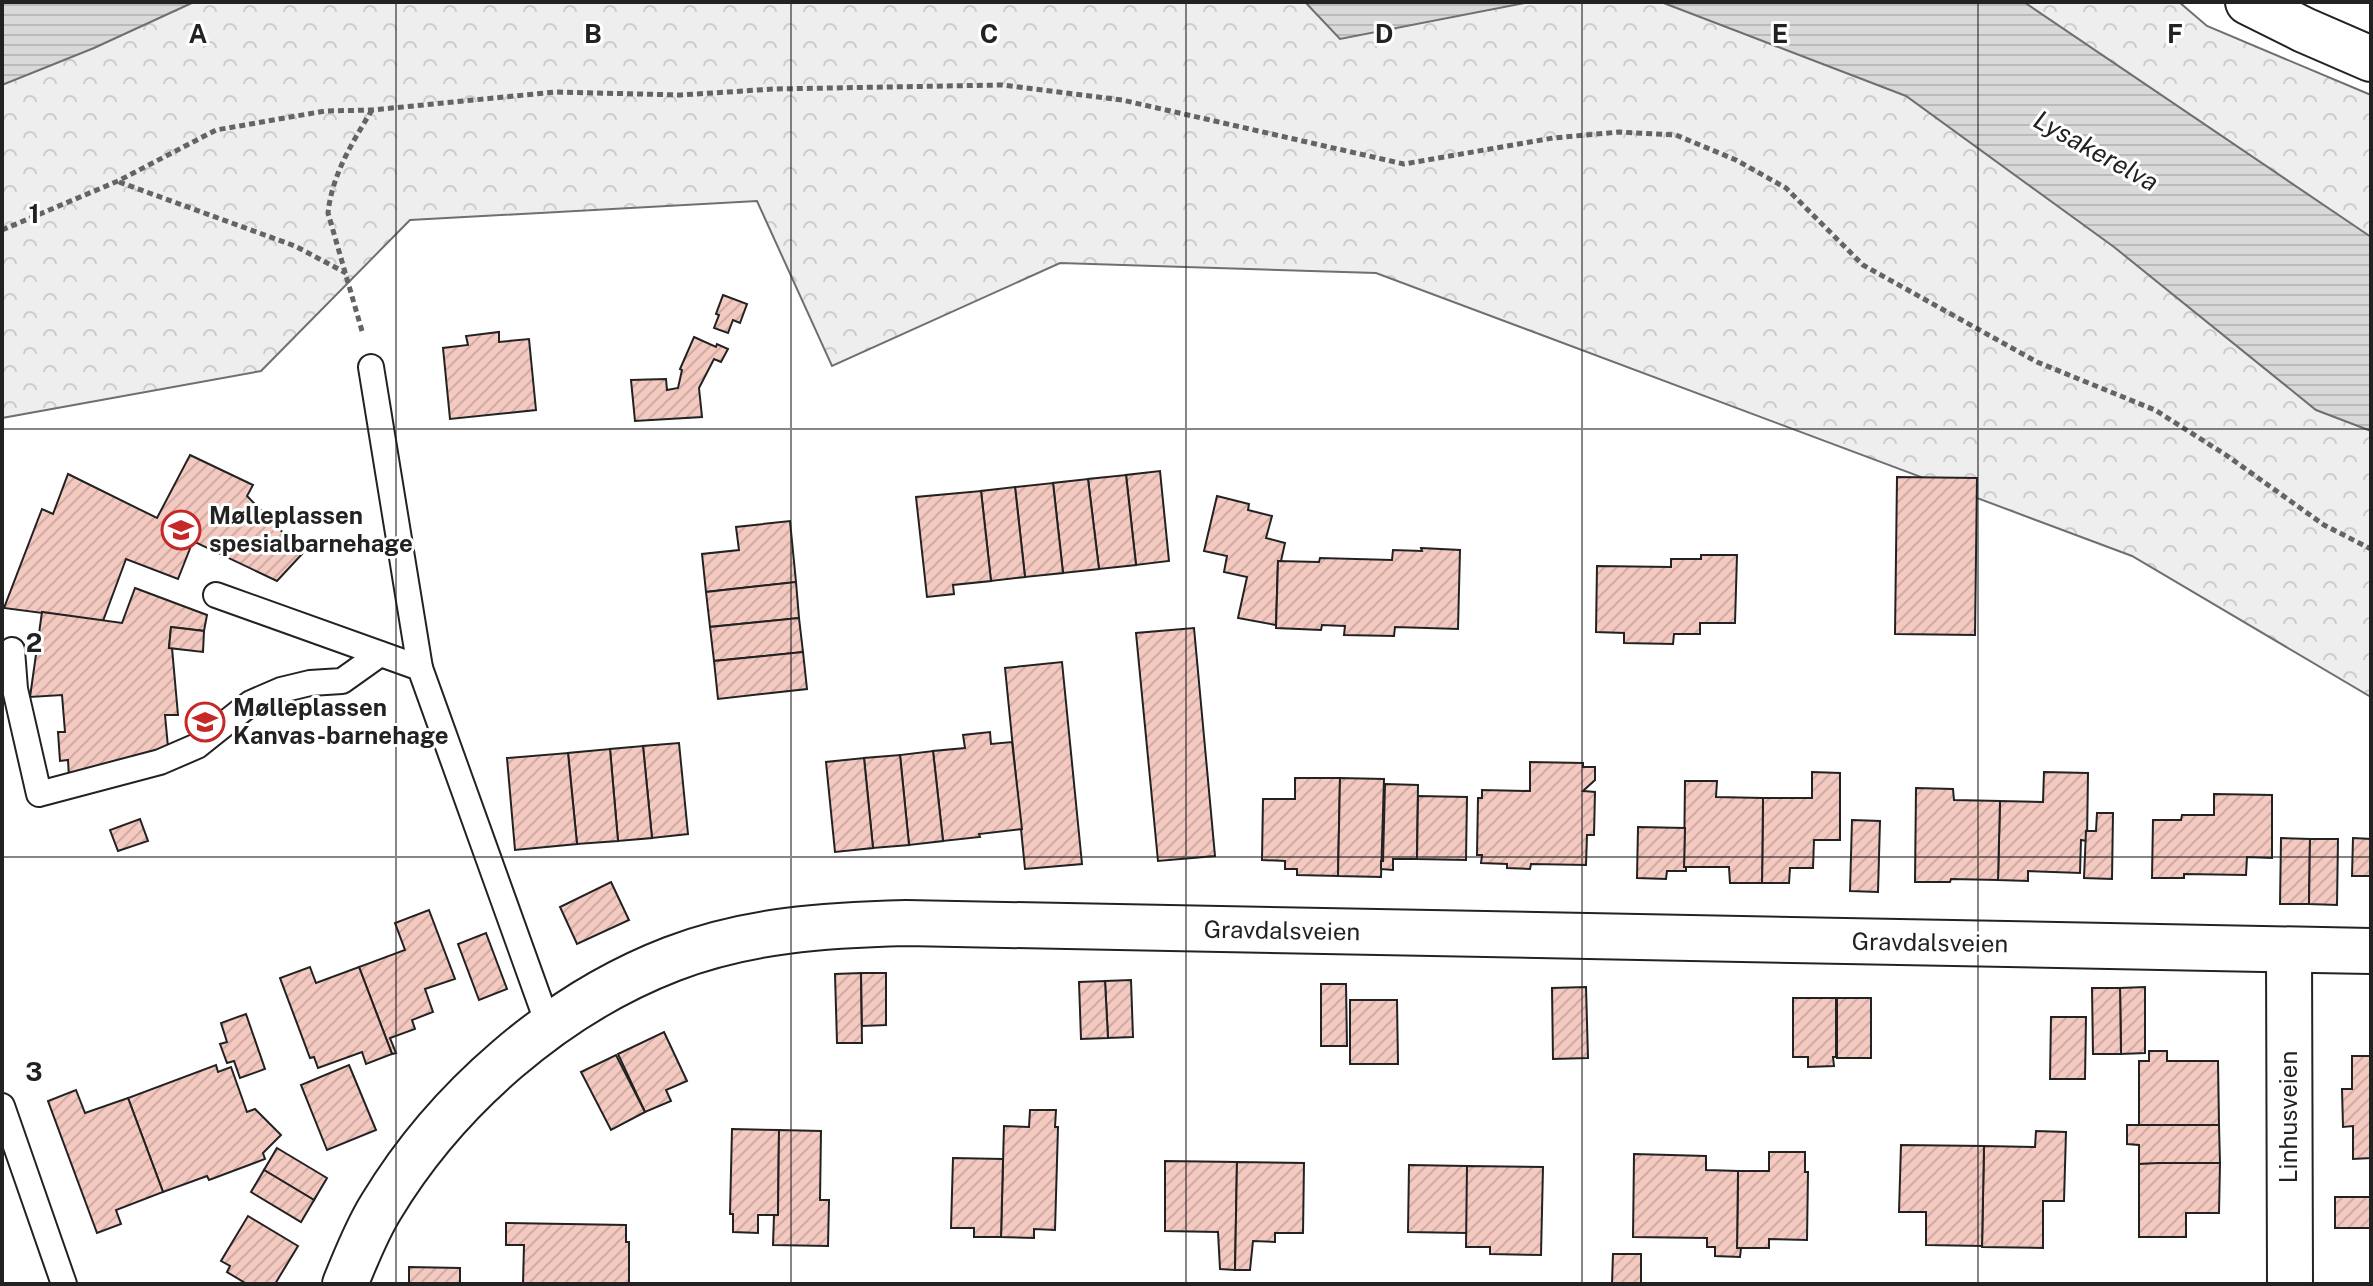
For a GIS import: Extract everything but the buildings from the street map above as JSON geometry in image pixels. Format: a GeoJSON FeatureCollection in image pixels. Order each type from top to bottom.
{"type":"FeatureCollection","features":[{"type":"Feature","properties":{"kind":"street"},"geometry":{"type":"LineString","coordinates":[[2248,2],[2371,59]]}},
{"type":"Feature","properties":{"kind":"street","name":"Gravdalsveien"},"geometry":{"type":"LineString","coordinates":[[345,1284],[380,1208],[415,1157],[460,1102],[501,1064],[549,1027],[619,982],[674,958],[729,941],[781,930],[839,924],[906,923],[2371,951]]}},
{"type":"Feature","properties":{"kind":"street","name":"Linhusveien"},"geometry":{"type":"LineString","coordinates":[[2289,950],[2290,1284]]}},
{"type":"Feature","properties":{"kind":"lane"},"geometry":{"type":"LineString","coordinates":[[371,367],[420,668],[549,1027]]}},
{"type":"Feature","properties":{"kind":"lane"},"geometry":{"type":"LineString","coordinates":[[216,595],[420,668]]}},
{"type":"Feature","properties":{"kind":"lane"},"geometry":{"type":"LineString","coordinates":[[12,650],[15,689],[39,794],[160,762],[197,746],[251,703],[281,690],[310,683],[342,681],[380,654]]}},
{"type":"Feature","properties":{"kind":"lane"},"geometry":{"type":"LineString","coordinates":[[2,1106],[64,1284]]}},
{"type":"Feature","properties":{"kind":"path"},"geometry":{"type":"LineString","coordinates":[[2,230],[118,181],[216,130],[325,111],[372,110],[555,92],[681,95],[774,89],[1002,85],[1122,100],[1404,164],[1553,138],[1619,132],[1676,135],[1736,160],[1786,188],[1863,265],[2037,362],[2155,410],[2226,455],[2324,525],[2371,549]]}},
{"type":"Feature","properties":{"kind":"path"},"geometry":{"type":"LineString","coordinates":[[371,367],[328,213],[330,196],[346,154],[372,110]]}},
{"type":"Feature","properties":{"kind":"path"},"geometry":{"type":"LineString","coordinates":[[118,181],[295,246],[346,273]]}},
{"type":"Feature","properties":{"kind":"green space"},"geometry":{"type":"Polygon","coordinates":[[[2,2],[2179,2],[2207,26],[2371,95],[2371,697],[2132,556],[1376,273],[1060,263],[832,366],[757,201],[410,220],[261,371],[2,418],[2,2]]]}},
{"type":"Feature","properties":{"kind":"water"},"geometry":{"type":"Polygon","coordinates":[[[2,2],[194,2],[94,48],[2,85],[2,2]]]}},
{"type":"Feature","properties":{"kind":"water"},"geometry":{"type":"Polygon","coordinates":[[[1305,2],[1530,2],[1340,39],[1305,2]]]}},
{"type":"Feature","properties":{"kind":"water","name":"Lysakerelva"},"geometry":{"type":"Polygon","coordinates":[[[1661,2],[2024,2],[2371,237],[2371,431],[2316,410],[2114,247],[1906,96],[1661,2]]]}},
{"type":"Feature","properties":{"kind":"place","name":"Mølleplassen spesialbarnehage"},"geometry":{"type":"Point","coordinates":[181,530]}},
{"type":"Feature","properties":{"kind":"place","name":"Mølleplassen Kanvas-barnehage"},"geometry":{"type":"Point","coordinates":[205,722]}}]}
